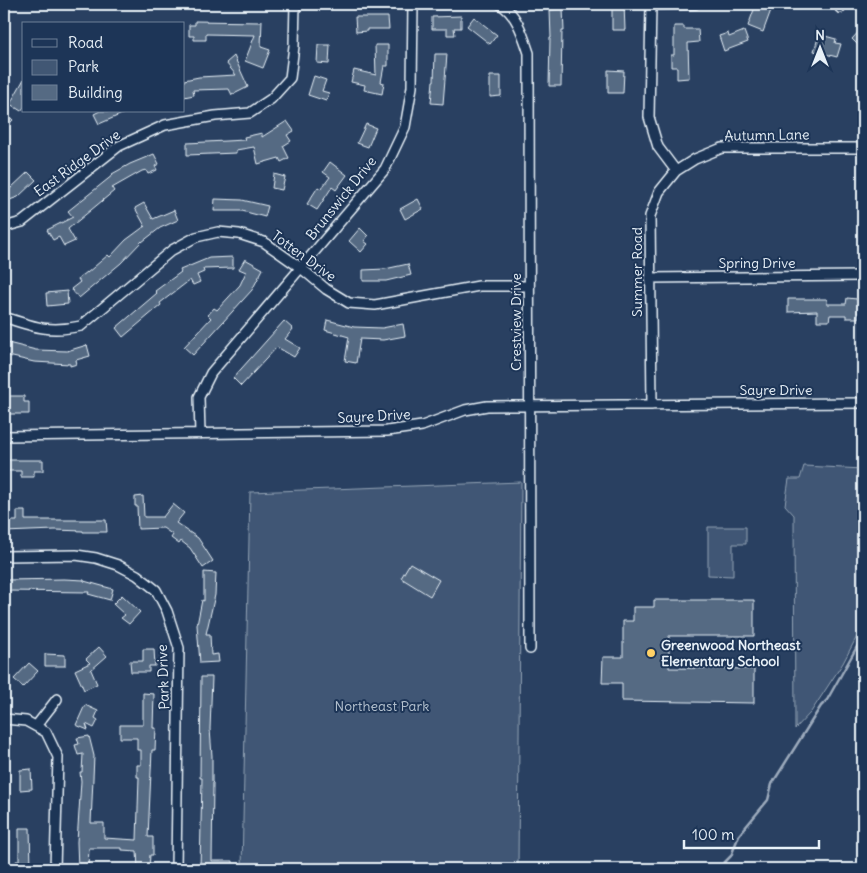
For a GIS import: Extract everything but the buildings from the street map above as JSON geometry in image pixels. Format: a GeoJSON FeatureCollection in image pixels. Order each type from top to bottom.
{"type":"FeatureCollection","features":[{"type":"Feature","properties":{"kind":"street","name":"East Ridge Drive"},"geometry":{"type":"LineString","coordinates":[[4,227],[22,222],[119,146],[165,125],[215,116],[250,113],[271,99],[290,78],[294,46],[295,4]]}},
{"type":"Feature","properties":{"kind":"street","name":"Brunswick Drive"},"geometry":{"type":"LineString","coordinates":[[200,434],[199,397],[211,373],[385,169],[405,127],[412,87],[413,4]]}},
{"type":"Feature","properties":{"kind":"street","name":"Crestview Drive"},"geometry":{"type":"LineString","coordinates":[[500,4],[509,9],[517,23],[529,54],[530,649]]}},
{"type":"Feature","properties":{"kind":"street"},"geometry":{"type":"LineString","coordinates":[[676,171],[658,147],[649,117],[651,4],[695,4]]}},
{"type":"Feature","properties":{"kind":"street","name":"Autumn Lane"},"geometry":{"type":"LineString","coordinates":[[676,171],[695,159],[722,148],[863,148]]}},
{"type":"Feature","properties":{"kind":"street","name":"Summer Road"},"geometry":{"type":"LineString","coordinates":[[652,405],[650,216],[659,192],[676,171]]}},
{"type":"Feature","properties":{"kind":"street","name":"Totten Drive"},"geometry":{"type":"LineString","coordinates":[[4,317],[43,329],[62,330],[81,326],[172,250],[196,237],[218,232],[239,234],[264,242],[301,268],[326,289],[349,303],[374,305],[478,286],[529,286]]}},
{"type":"Feature","properties":{"kind":"street","name":"Spring Drive"},"geometry":{"type":"LineString","coordinates":[[650,278],[863,276]]}},
{"type":"Feature","properties":{"kind":"street","name":"Sayre Drive"},"geometry":{"type":"LineString","coordinates":[[4,436],[395,430],[422,426],[474,408],[863,403]]}},
{"type":"Feature","properties":{"kind":"street","name":"Park Drive"},"geometry":{"type":"LineString","coordinates":[[4,556],[76,555],[96,558],[118,565],[137,575],[156,590],[168,611],[179,648],[176,869]]}},
{"type":"Feature","properties":{"kind":"street"},"geometry":{"type":"LineString","coordinates":[[36,726],[57,698]]}},
{"type":"Feature","properties":{"kind":"street"},"geometry":{"type":"LineString","coordinates":[[4,719],[26,721],[46,732],[58,757],[55,869]]}},
{"type":"Feature","properties":{"kind":"green space"},"geometry":{"type":"Polygon","coordinates":[[[804,466],[863,469],[863,625],[843,663],[811,712],[795,729],[794,515],[785,505],[789,479],[800,479],[804,466]]]}},
{"type":"Feature","properties":{"kind":"green space","name":"Northeast Park"},"geometry":{"type":"Polygon","coordinates":[[[521,482],[518,869],[242,869],[250,492],[521,482]]]}},
{"type":"Feature","properties":{"kind":"green space"},"geometry":{"type":"Polygon","coordinates":[[[708,527],[746,527],[746,544],[733,544],[733,576],[708,575],[708,527]]]}},
{"type":"Feature","properties":{"kind":"waterway"},"geometry":{"type":"LineString","coordinates":[[718,869],[731,856],[739,835],[768,800],[772,784],[821,706],[827,700],[863,636]]}},
{"type":"Feature","properties":{"kind":"place","name":"Greenwood Northeast Elementary School"},"geometry":{"type":"Point","coordinates":[651,653]}}]}
